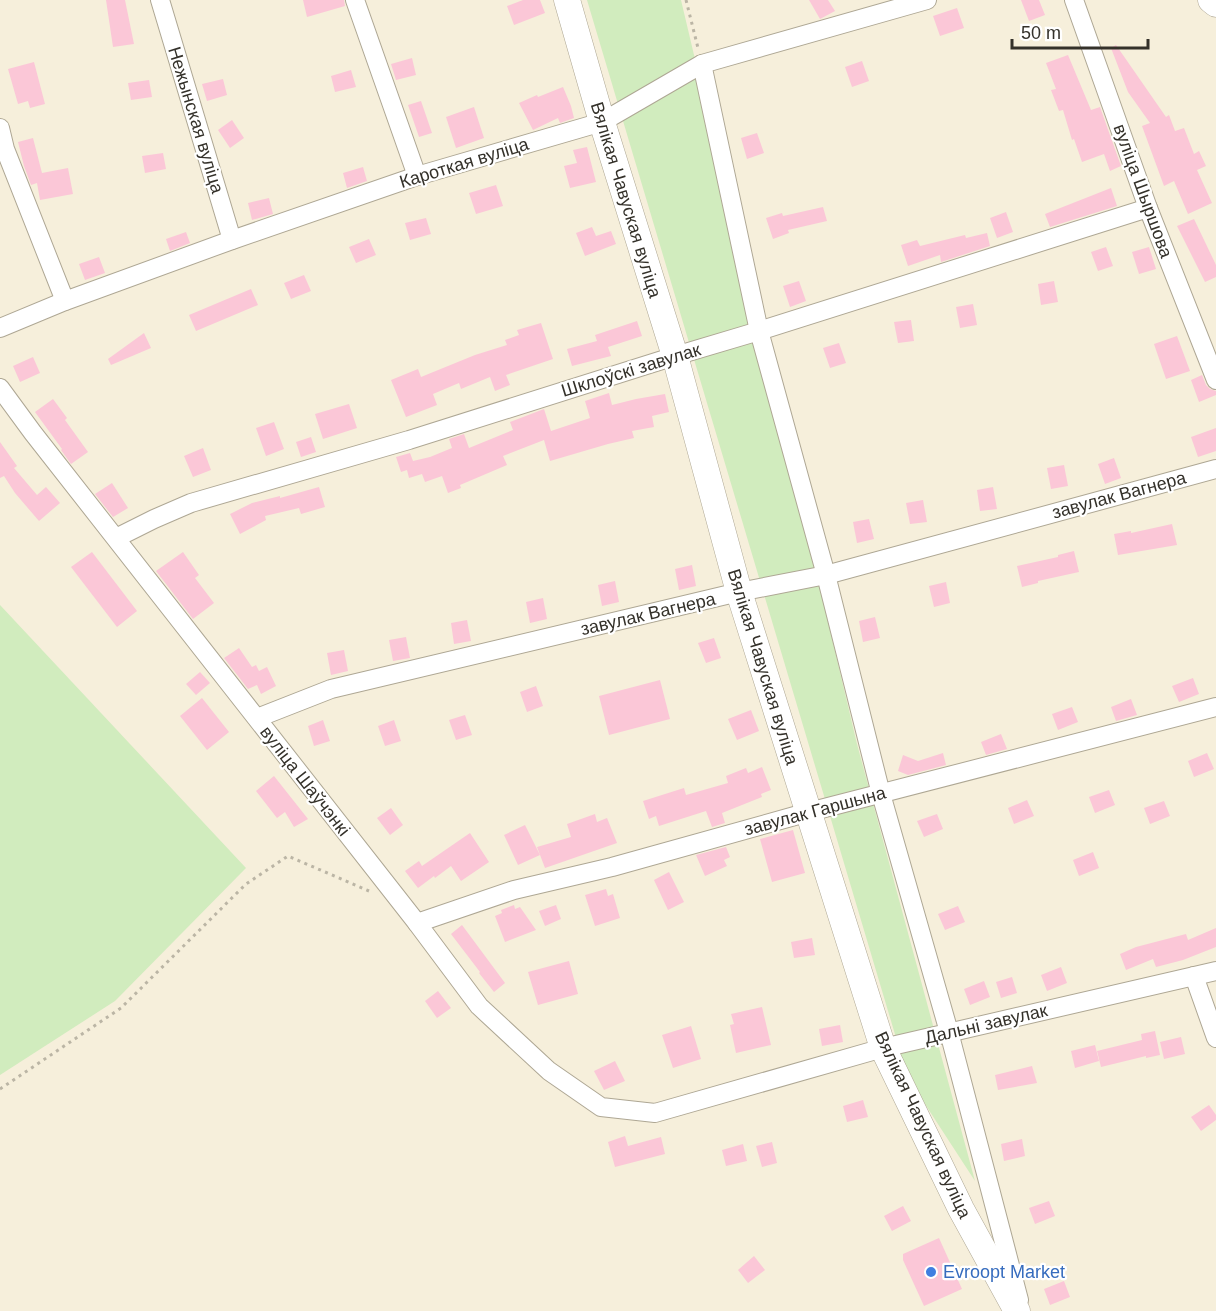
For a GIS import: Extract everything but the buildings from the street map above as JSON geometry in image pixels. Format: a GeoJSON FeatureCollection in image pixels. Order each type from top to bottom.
{"type":"FeatureCollection","features":[{"type":"Feature","properties":{"kind":"main road","name":"Вялікая Чавуская вуліца"},"geometry":{"type":"LineString","coordinates":[[567,0],[602,122],[675,356],[739,592],[883,1048],[961,1209],[1017,1311]]}},
{"type":"Feature","properties":{"kind":"main road"},"geometry":{"type":"LineString","coordinates":[[1211,0],[1216,4]]}},
{"type":"Feature","properties":{"kind":"street","name":"Нежынская вуліца"},"geometry":{"type":"LineString","coordinates":[[160,0],[232,240]]}},
{"type":"Feature","properties":{"kind":"street"},"geometry":{"type":"LineString","coordinates":[[356,0],[417,176]]}},
{"type":"Feature","properties":{"kind":"street","name":"Кароткая вуліца"},"geometry":{"type":"LineString","coordinates":[[0,328],[65,301],[232,240],[417,176],[602,122],[702,64],[927,0]]}},
{"type":"Feature","properties":{"kind":"street","name":"вуліца Шыршова"},"geometry":{"type":"LineString","coordinates":[[1074,0],[1148,208],[1216,380]]}},
{"type":"Feature","properties":{"kind":"street","name":"Вялікая Чавуская вуліца"},"geometry":{"type":"LineString","coordinates":[[702,64],[759,331],[826,575],[881,794],[949,1032],[1022,1311]]}},
{"type":"Feature","properties":{"kind":"street"},"geometry":{"type":"LineString","coordinates":[[0,128],[5,148],[65,301]]}},
{"type":"Feature","properties":{"kind":"street","name":"Шклоўскі завулак"},"geometry":{"type":"LineString","coordinates":[[116,538],[191,503],[410,440],[1148,208]]}},
{"type":"Feature","properties":{"kind":"street","name":"вуліца Шаўчэнкі"},"geometry":{"type":"LineString","coordinates":[[0,388],[479,1006],[549,1071],[601,1107],[655,1113]]}},
{"type":"Feature","properties":{"kind":"street","name":"завулак Вагнера"},"geometry":{"type":"LineString","coordinates":[[257,718],[331,689],[739,592],[826,575],[1216,469]]}},
{"type":"Feature","properties":{"kind":"street","name":"завулак Гаршына"},"geometry":{"type":"LineString","coordinates":[[417,924],[514,890],[612,867],[809,812],[1216,707]]}},
{"type":"Feature","properties":{"kind":"street","name":"Дальні завулак"},"geometry":{"type":"LineString","coordinates":[[655,1113],[883,1048],[1216,971]]}},
{"type":"Feature","properties":{"kind":"street"},"geometry":{"type":"LineString","coordinates":[[1194,976],[1216,1038]]}},
{"type":"Feature","properties":{"kind":"path"},"geometry":{"type":"LineString","coordinates":[[686,0],[702,64]]}},
{"type":"Feature","properties":{"kind":"path"},"geometry":{"type":"LineString","coordinates":[[0,1089],[121,1008],[246,884],[288,856],[372,892]]}},
{"type":"Feature","properties":{"kind":"green space"},"geometry":{"type":"Polygon","coordinates":[[[587,0],[681,0],[857,744],[975,1181],[908,1078],[587,0]]]}},
{"type":"Feature","properties":{"kind":"green space"},"geometry":{"type":"Polygon","coordinates":[[[0,605],[246,868],[115,1001],[0,1075],[0,605]]]}},
{"type":"Feature","properties":{"kind":"place","name":"Evroopt Market"},"geometry":{"type":"Point","coordinates":[931,1272]}}]}
